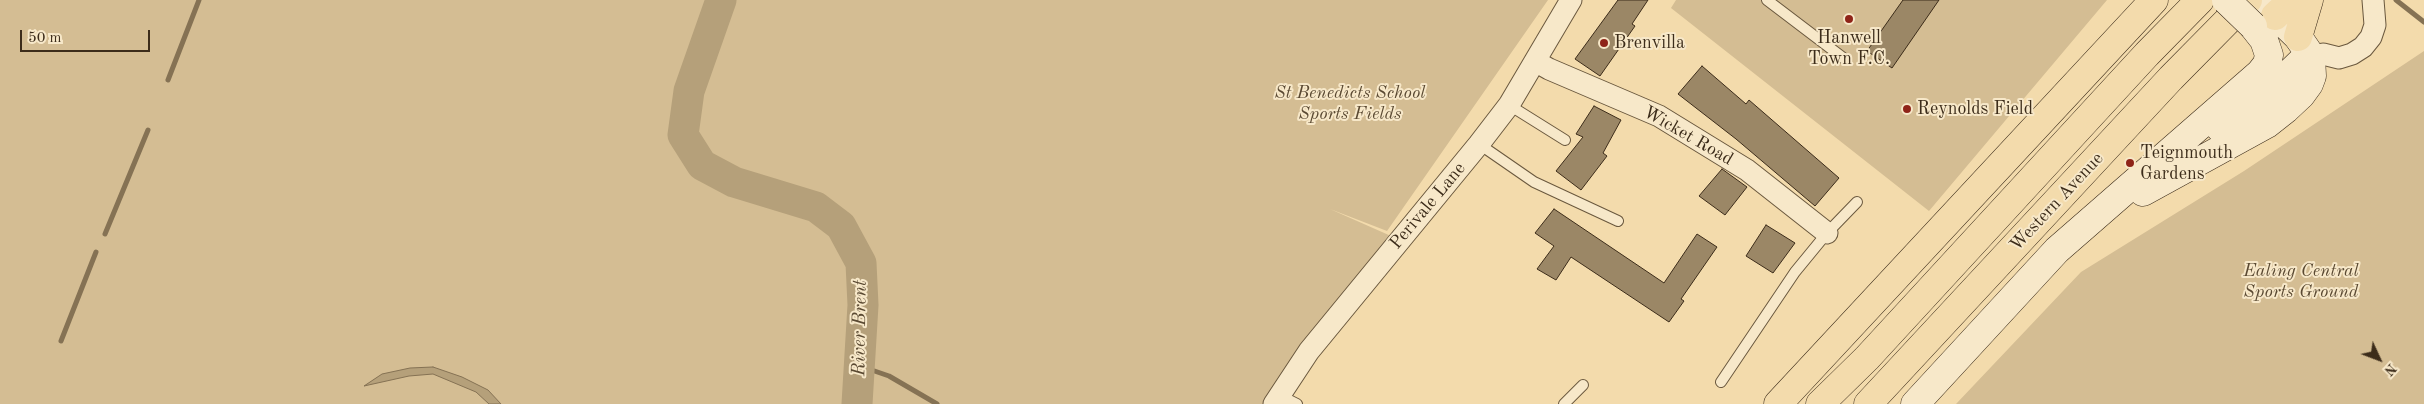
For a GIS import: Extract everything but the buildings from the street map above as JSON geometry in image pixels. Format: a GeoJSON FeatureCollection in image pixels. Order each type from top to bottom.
{"type":"FeatureCollection","features":[{"type":"Feature","properties":{"kind":"highway"},"geometry":{"type":"LineString","coordinates":[[1778,404],[1853,326],[2033,128],[2154,0]]}},
{"type":"Feature","properties":{"kind":"highway","name":"Western Avenue"},"geometry":{"type":"LineString","coordinates":[[1820,404],[1867,358],[2134,68],[2200,0]]}},
{"type":"Feature","properties":{"kind":"highway"},"geometry":{"type":"LineString","coordinates":[[2304,47],[2309,0]]}},
{"type":"Feature","properties":{"kind":"highway","name":"Western Avenue"},"geometry":{"type":"LineString","coordinates":[[1868,404],[2171,78],[2265,12]]}},
{"type":"Feature","properties":{"kind":"main road"},"geometry":{"type":"LineString","coordinates":[[2092,221],[2267,124],[2286,110],[2309,84],[2312,76],[2304,47],[2265,12],[2226,0]]}},
{"type":"Feature","properties":{"kind":"main road"},"geometry":{"type":"LineString","coordinates":[[1915,404],[2057,250],[2260,73],[2267,64],[2269,55],[2265,12]]}},
{"type":"Feature","properties":{"kind":"main road"},"geometry":{"type":"LineString","coordinates":[[2146,174],[2248,111],[2270,93],[2303,60],[2304,47]]}},
{"type":"Feature","properties":{"kind":"street","name":"Perivale Lane"},"geometry":{"type":"LineString","coordinates":[[1283,401],[1309,352],[1509,105],[1571,0]]}},
{"type":"Feature","properties":{"kind":"street"},"geometry":{"type":"LineString","coordinates":[[2304,47],[2339,58],[2352,54],[2363,47],[2371,37],[2375,25],[2373,0]]}},
{"type":"Feature","properties":{"kind":"street","name":"Wicket Road"},"geometry":{"type":"LineString","coordinates":[[1535,60],[1549,69],[1658,116],[1747,170],[1827,233]]}},
{"type":"Feature","properties":{"kind":"lane"},"geometry":{"type":"LineString","coordinates":[[1767,0],[1846,60]]}},
{"type":"Feature","properties":{"kind":"lane"},"geometry":{"type":"LineString","coordinates":[[1509,105],[1565,140]]}},
{"type":"Feature","properties":{"kind":"lane"},"geometry":{"type":"LineString","coordinates":[[1479,144],[1534,182],[1618,221]]}},
{"type":"Feature","properties":{"kind":"lane"},"geometry":{"type":"LineString","coordinates":[[1722,382],[1796,272],[1827,233],[1857,202]]}},
{"type":"Feature","properties":{"kind":"lane"},"geometry":{"type":"LineString","coordinates":[[1564,404],[1583,385]]}},
{"type":"Feature","properties":{"kind":"green space","name":"St Benedicts School Sports Fields"},"geometry":{"type":"Polygon","coordinates":[[[0,0],[1548,0],[1387,231],[1330,209],[1391,236],[1269,404],[0,404],[0,0]]]}},
{"type":"Feature","properties":{"kind":"green space","name":"Reynolds Field"},"geometry":{"type":"Polygon","coordinates":[[[1676,0],[2107,0],[1929,211],[1671,8],[1676,0]]]}},
{"type":"Feature","properties":{"kind":"green space","name":"Ealing Central Sports Ground"},"geometry":{"type":"Polygon","coordinates":[[[2424,51],[2424,404],[1956,404],[2081,272],[2244,171],[2424,51]]]}},
{"type":"Feature","properties":{"kind":"shaded area"},"geometry":{"type":"Polygon","coordinates":[[[433,367],[462,377],[488,390],[501,404],[489,404],[476,392],[433,374],[409,376],[364,386],[382,374],[410,368],[433,367]]]}},
{"type":"Feature","properties":{"kind":"waterway"},"geometry":{"type":"LineString","coordinates":[[168,80],[199,0]]}},
{"type":"Feature","properties":{"kind":"waterway","name":"River Brent"},"geometry":{"type":"LineString","coordinates":[[721,0],[689,91],[683,135],[702,165],[734,182],[816,207],[841,226],[861,263],[863,305],[857,404]]}},
{"type":"Feature","properties":{"kind":"waterway"},"geometry":{"type":"LineString","coordinates":[[2396,0],[2424,22]]}},
{"type":"Feature","properties":{"kind":"waterway"},"geometry":{"type":"LineString","coordinates":[[105,234],[148,130]]}},
{"type":"Feature","properties":{"kind":"waterway"},"geometry":{"type":"LineString","coordinates":[[61,341],[96,252]]}},
{"type":"Feature","properties":{"kind":"waterway"},"geometry":{"type":"LineString","coordinates":[[860,366],[889,376],[937,404]]}},
{"type":"Feature","properties":{"kind":"place","name":"Hanwell Town F.C."},"geometry":{"type":"Point","coordinates":[1849,19]}},
{"type":"Feature","properties":{"kind":"place","name":"Brenvilla"},"geometry":{"type":"Point","coordinates":[1604,43]}},
{"type":"Feature","properties":{"kind":"place","name":"Reynolds Field"},"geometry":{"type":"Point","coordinates":[1907,109]}},
{"type":"Feature","properties":{"kind":"place","name":"Teignmouth Gardens"},"geometry":{"type":"Point","coordinates":[2130,163]}}]}
